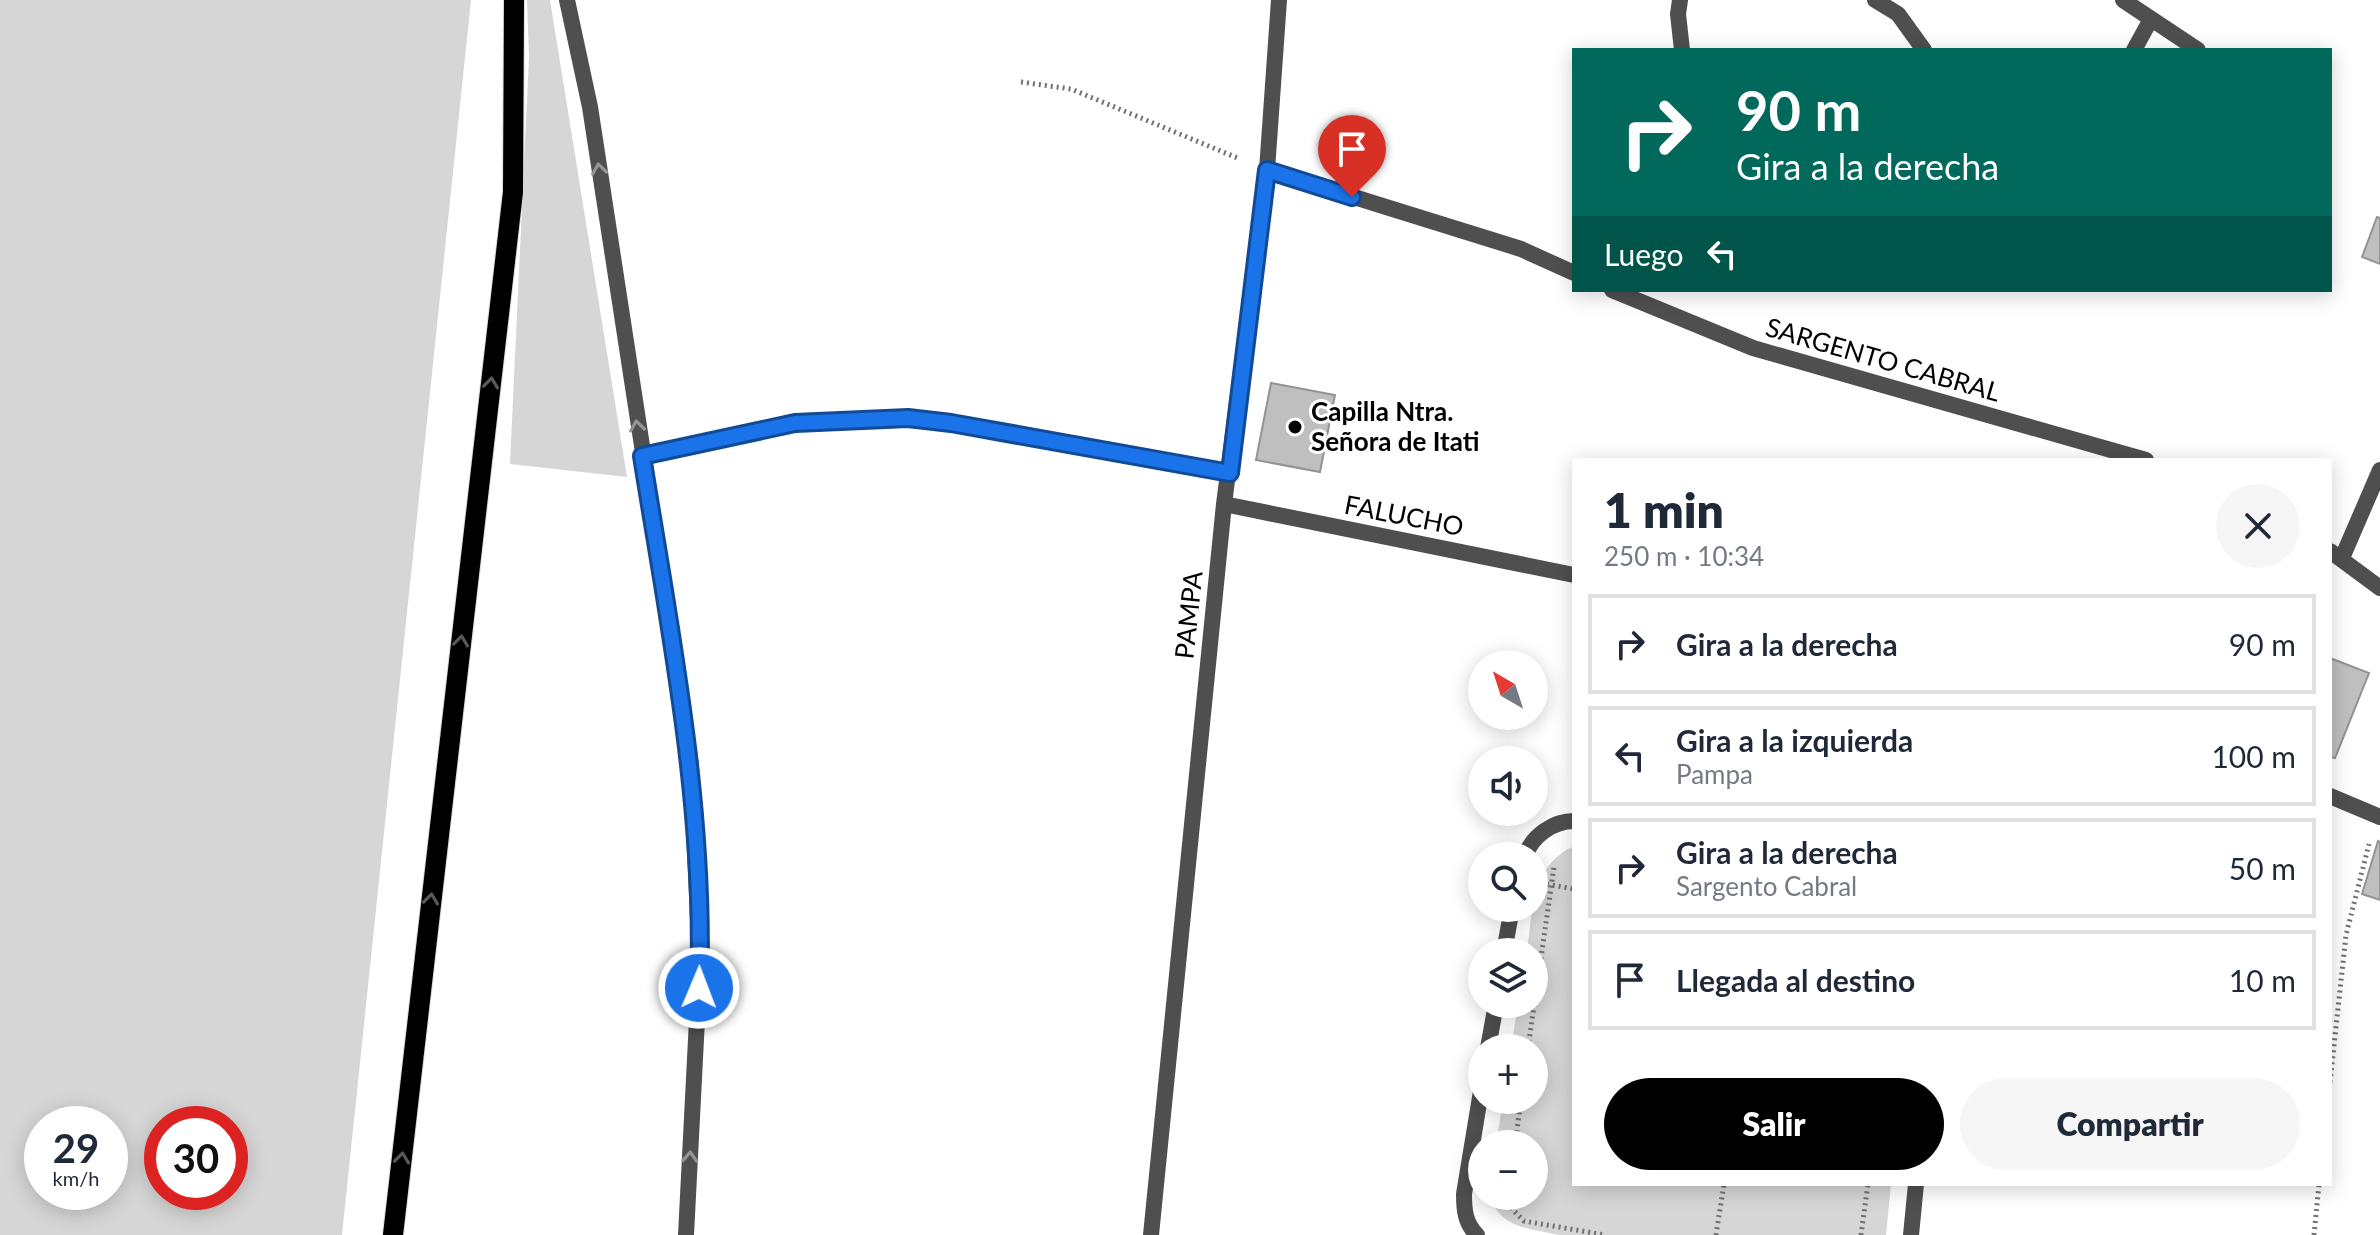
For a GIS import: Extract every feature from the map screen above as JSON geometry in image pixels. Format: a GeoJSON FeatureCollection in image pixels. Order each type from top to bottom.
{"type":"FeatureCollection","features":[{"type":"Feature","properties":{"kind":"main road"},"geometry":{"type":"LineString","coordinates":[[393,1235],[513,192],[514,0]]}},
{"type":"Feature","properties":{"kind":"street"},"geometry":{"type":"LineString","coordinates":[[567,0],[590,107],[691,765],[700,961],[686,1235]]}},
{"type":"Feature","properties":{"kind":"street","name":"PAMPA"},"geometry":{"type":"LineString","coordinates":[[1151,1235],[1224,504],[1267,170],[1279,0]]}},
{"type":"Feature","properties":{"kind":"street"},"geometry":{"type":"LineString","coordinates":[[1680,0],[1678,14],[1682,48]]}},
{"type":"Feature","properties":{"kind":"street"},"geometry":{"type":"LineString","coordinates":[[1875,0],[1898,14],[1923,48]]}},
{"type":"Feature","properties":{"kind":"street"},"geometry":{"type":"LineString","coordinates":[[2123,0],[2195,48]]}},
{"type":"Feature","properties":{"kind":"street"},"geometry":{"type":"LineString","coordinates":[[2135,48],[2151,19]]}},
{"type":"Feature","properties":{"kind":"street"},"geometry":{"type":"LineString","coordinates":[[1267,170],[1521,249],[1572,272]]}},
{"type":"Feature","properties":{"kind":"street","name":"SARGENTO CABRAL"},"geometry":{"type":"LineString","coordinates":[[1617,292],[1753,348],[2139,458]]}},
{"type":"Feature","properties":{"kind":"street"},"geometry":{"type":"LineString","coordinates":[[642,456],[795,423],[908,418],[965,425],[1230,473]]}},
{"type":"Feature","properties":{"kind":"street"},"geometry":{"type":"LineString","coordinates":[[2380,470],[2336,554],[2380,588]]}},
{"type":"Feature","properties":{"kind":"street","name":"FALUCHO"},"geometry":{"type":"LineString","coordinates":[[1224,504],[1572,575]]}},
{"type":"Feature","properties":{"kind":"street"},"geometry":{"type":"LineString","coordinates":[[2332,797],[2378,816]]}},
{"type":"Feature","properties":{"kind":"street"},"geometry":{"type":"LineString","coordinates":[[1533,842],[1543,831],[1572,821]]}},
{"type":"Feature","properties":{"kind":"street"},"geometry":{"type":"LineString","coordinates":[[1477,1114],[1464,1194],[1464,1211],[1470,1228],[1477,1235]]}},
{"type":"Feature","properties":{"kind":"street"},"geometry":{"type":"LineString","coordinates":[[1911,1235],[1916,1186]]}},
{"type":"Feature","properties":{"kind":"path"},"geometry":{"type":"LineString","coordinates":[[1021,82],[1071,89],[1267,170]]}},
{"type":"Feature","properties":{"kind":"path"},"geometry":{"type":"LineString","coordinates":[[2332,1064],[2346,935],[2378,816]]}},
{"type":"Feature","properties":{"kind":"path"},"geometry":{"type":"LineString","coordinates":[[1530,1034],[1555,857]]}},
{"type":"Feature","properties":{"kind":"path"},"geometry":{"type":"LineString","coordinates":[[1548,884],[1572,889]]}},
{"type":"Feature","properties":{"kind":"path"},"geometry":{"type":"LineString","coordinates":[[1716,1235],[1724,1186]]}},
{"type":"Feature","properties":{"kind":"path"},"geometry":{"type":"LineString","coordinates":[[1861,1235],[1868,1186]]}},
{"type":"Feature","properties":{"kind":"path"},"geometry":{"type":"LineString","coordinates":[[2314,1235],[2319,1186]]}},
{"type":"Feature","properties":{"kind":"path"},"geometry":{"type":"LineString","coordinates":[[1513,1210],[1524,1221],[1605,1235]]}},
{"type":"Feature","properties":{"kind":"shaded area"},"geometry":{"type":"Polygon","coordinates":[[[0,0],[471,0],[342,1235],[0,1235],[0,0]]]}},
{"type":"Feature","properties":{"kind":"shaded area"},"geometry":{"type":"Polygon","coordinates":[[[527,0],[550,0],[627,477],[510,464],[529,57],[527,0]]]}},
{"type":"Feature","properties":{"kind":"shaded area"},"geometry":{"type":"Polygon","coordinates":[[[1572,847],[1572,1186],[1891,1186],[1886,1235],[1559,1235],[1517,1225],[1501,1215],[1497,1210],[1548,1210],[1548,1130],[1498,1130],[1501,1114],[1548,1114],[1548,1034],[1513,1034],[1516,1018],[1548,1018],[1548,938],[1529,938],[1531,922],[1548,922],[1549,865],[1572,847]]]}},
{"type":"Feature","properties":{"kind":"building"},"geometry":{"type":"Polygon","coordinates":[[[2377,217],[2380,218],[2380,264],[2362,257],[2377,217]]]}},
{"type":"Feature","properties":{"kind":"building","name":"Capilla Ntra. Señora de Itati"},"geometry":{"type":"Polygon","coordinates":[[[1271,383],[1335,395],[1320,472],[1256,460],[1271,383]]]}},
{"type":"Feature","properties":{"kind":"building"},"geometry":{"type":"Polygon","coordinates":[[[2332,659],[2369,673],[2335,758],[2332,757],[2332,659]]]}},
{"type":"Feature","properties":{"kind":"building"},"geometry":{"type":"Polygon","coordinates":[[[2380,842],[2380,900],[2362,894],[2380,842]]]}},
{"type":"Feature","properties":{"kind":"place","name":"Capilla Ntra. Señora de Itati"},"geometry":{"type":"Point","coordinates":[1295,427]}},
{"type":"Feature","properties":{"kind":"route"},"geometry":{"type":"LineString","coordinates":[[699,988],[699,890],[691,765],[642,456],[795,423],[908,418],[1230,473],[1267,170],[1352,197]]}}]}
